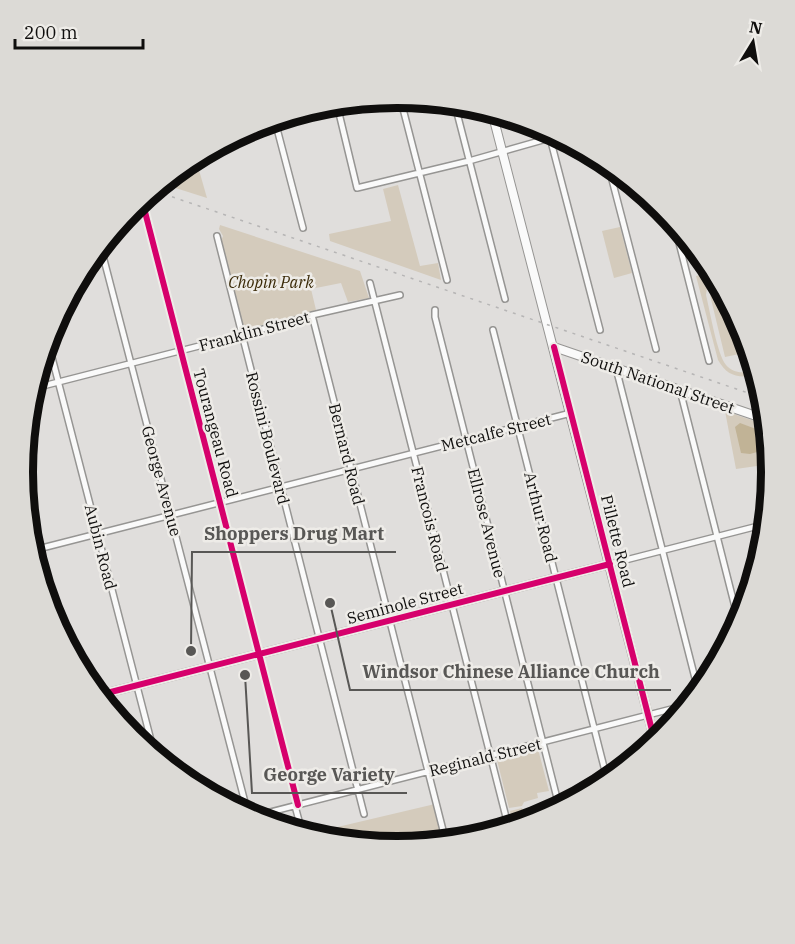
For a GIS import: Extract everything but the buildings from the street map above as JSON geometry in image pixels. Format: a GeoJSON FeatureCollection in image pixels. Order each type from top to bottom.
{"type":"FeatureCollection","features":[{"type":"Feature","properties":{"kind":"street"},"geometry":{"type":"LineString","coordinates":[[403,108],[447,280]]}},
{"type":"Feature","properties":{"kind":"street"},"geometry":{"type":"LineString","coordinates":[[339,113],[357,188],[469,161],[546,139]]}},
{"type":"Feature","properties":{"kind":"street"},"geometry":{"type":"LineString","coordinates":[[457,113],[506,299]]}},
{"type":"Feature","properties":{"kind":"street","name":"Pillette Road"},"geometry":{"type":"LineString","coordinates":[[494,121],[572,413],[652,732]]}},
{"type":"Feature","properties":{"kind":"street"},"geometry":{"type":"LineString","coordinates":[[277,128],[303,228]]}},
{"type":"Feature","properties":{"kind":"street"},"geometry":{"type":"LineString","coordinates":[[556,143],[600,330]]}},
{"type":"Feature","properties":{"kind":"street"},"geometry":{"type":"LineString","coordinates":[[611,177],[656,350]]}},
{"type":"Feature","properties":{"kind":"street","name":"Tourangeau Road"},"geometry":{"type":"LineString","coordinates":[[144,210],[260,655],[300,823]]}},
{"type":"Feature","properties":{"kind":"street","name":"Rossini Boulevard"},"geometry":{"type":"LineString","coordinates":[[217,236],[363,814]]}},
{"type":"Feature","properties":{"kind":"street"},"geometry":{"type":"LineString","coordinates":[[678,239],[709,361]]}},
{"type":"Feature","properties":{"kind":"street","name":"George Avenue"},"geometry":{"type":"LineString","coordinates":[[103,257],[247,804]]}},
{"type":"Feature","properties":{"kind":"street","name":"Francois Road"},"geometry":{"type":"LineString","coordinates":[[370,283],[507,820]]}},
{"type":"Feature","properties":{"kind":"street","name":"Franklin Street"},"geometry":{"type":"LineString","coordinates":[[43,386],[312,315],[400,296]]}},
{"type":"Feature","properties":{"kind":"street","name":"Ellrose Avenue"},"geometry":{"type":"LineString","coordinates":[[435,310],[557,800]]}},
{"type":"Feature","properties":{"kind":"street","name":"Bernard Road"},"geometry":{"type":"LineString","coordinates":[[312,315],[444,833]]}},
{"type":"Feature","properties":{"kind":"street","name":"Arthur Road"},"geometry":{"type":"LineString","coordinates":[[493,330],[605,771]]}},
{"type":"Feature","properties":{"kind":"street","name":"South National Street"},"geometry":{"type":"LineString","coordinates":[[554,347],[758,417]]}},
{"type":"Feature","properties":{"kind":"street","name":"Aubin Road"},"geometry":{"type":"LineString","coordinates":[[52,356],[151,740]]}},
{"type":"Feature","properties":{"kind":"street"},"geometry":{"type":"LineString","coordinates":[[616,368],[696,682]]}},
{"type":"Feature","properties":{"kind":"street"},"geometry":{"type":"LineString","coordinates":[[680,390],[735,608]]}},
{"type":"Feature","properties":{"kind":"street","name":"Metcalfe Street"},"geometry":{"type":"LineString","coordinates":[[41,548],[572,413]]}},
{"type":"Feature","properties":{"kind":"street","name":"Seminole Street"},"geometry":{"type":"LineString","coordinates":[[107,693],[758,526]]}},
{"type":"Feature","properties":{"kind":"street","name":"Reginald Street"},"geometry":{"type":"LineString","coordinates":[[267,812],[675,708]]}},
{"type":"Feature","properties":{"kind":"green space"},"geometry":{"type":"Polygon","coordinates":[[[198,167],[207,198],[171,187],[198,167]]]}},
{"type":"Feature","properties":{"kind":"green space"},"geometry":{"type":"Polygon","coordinates":[[[398,185],[420,266],[438,263],[441,280],[330,241],[329,234],[391,221],[383,189],[398,185]]]}},
{"type":"Feature","properties":{"kind":"green space","name":"Chopin Park"},"geometry":{"type":"Polygon","coordinates":[[[220,225],[360,271],[369,298],[348,302],[341,283],[311,289],[316,310],[244,330],[221,241],[223,236],[219,229],[220,225]]]}},
{"type":"Feature","properties":{"kind":"green space"},"geometry":{"type":"Polygon","coordinates":[[[620,227],[632,273],[614,278],[602,231],[620,227]]]}},
{"type":"Feature","properties":{"kind":"green space"},"geometry":{"type":"Polygon","coordinates":[[[701,275],[703,281],[706,278],[709,283],[706,295],[717,342],[726,365],[735,371],[748,371],[749,376],[732,374],[724,369],[718,360],[696,276],[701,275]]]}},
{"type":"Feature","properties":{"kind":"green space"},"geometry":{"type":"Polygon","coordinates":[[[715,294],[742,353],[725,357],[710,295],[715,294]]]}},
{"type":"Feature","properties":{"kind":"green space"},"geometry":{"type":"Polygon","coordinates":[[[725,411],[759,423],[762,465],[736,469],[725,411]]]}},
{"type":"Feature","properties":{"kind":"green space"},"geometry":{"type":"Polygon","coordinates":[[[538,749],[549,791],[537,793],[538,798],[524,802],[522,806],[509,808],[497,760],[538,749]]]}},
{"type":"Feature","properties":{"kind":"green space"},"geometry":{"type":"Polygon","coordinates":[[[435,804],[443,833],[398,837],[329,829],[435,804]]]}},
{"type":"Feature","properties":{"kind":"green space"},"geometry":{"type":"Polygon","coordinates":[[[522,808],[523,814],[512,818],[510,811],[522,808]]]}},
{"type":"Feature","properties":{"kind":"shaded area"},"geometry":{"type":"Polygon","coordinates":[[[740,423],[760,430],[761,451],[750,454],[741,453],[735,427],[740,423]]]}},
{"type":"Feature","properties":{"kind":"railway"},"geometry":{"type":"LineString","coordinates":[[163,194],[754,395]]}},
{"type":"Feature","properties":{"kind":"cycle path"},"geometry":{"type":"LineString","coordinates":[[144,210],[298,805]]}},
{"type":"Feature","properties":{"kind":"cycle path"},"geometry":{"type":"LineString","coordinates":[[554,347],[653,732]]}},
{"type":"Feature","properties":{"kind":"cycle path"},"geometry":{"type":"LineString","coordinates":[[107,693],[610,564]]}},
{"type":"Feature","properties":{"kind":"place","name":"Windsor Chinese Alliance Church"},"geometry":{"type":"Point","coordinates":[330,603]}},
{"type":"Feature","properties":{"kind":"place","name":"Shoppers Drug Mart"},"geometry":{"type":"Point","coordinates":[191,651]}},
{"type":"Feature","properties":{"kind":"place","name":"George Variety"},"geometry":{"type":"Point","coordinates":[245,675]}}]}
